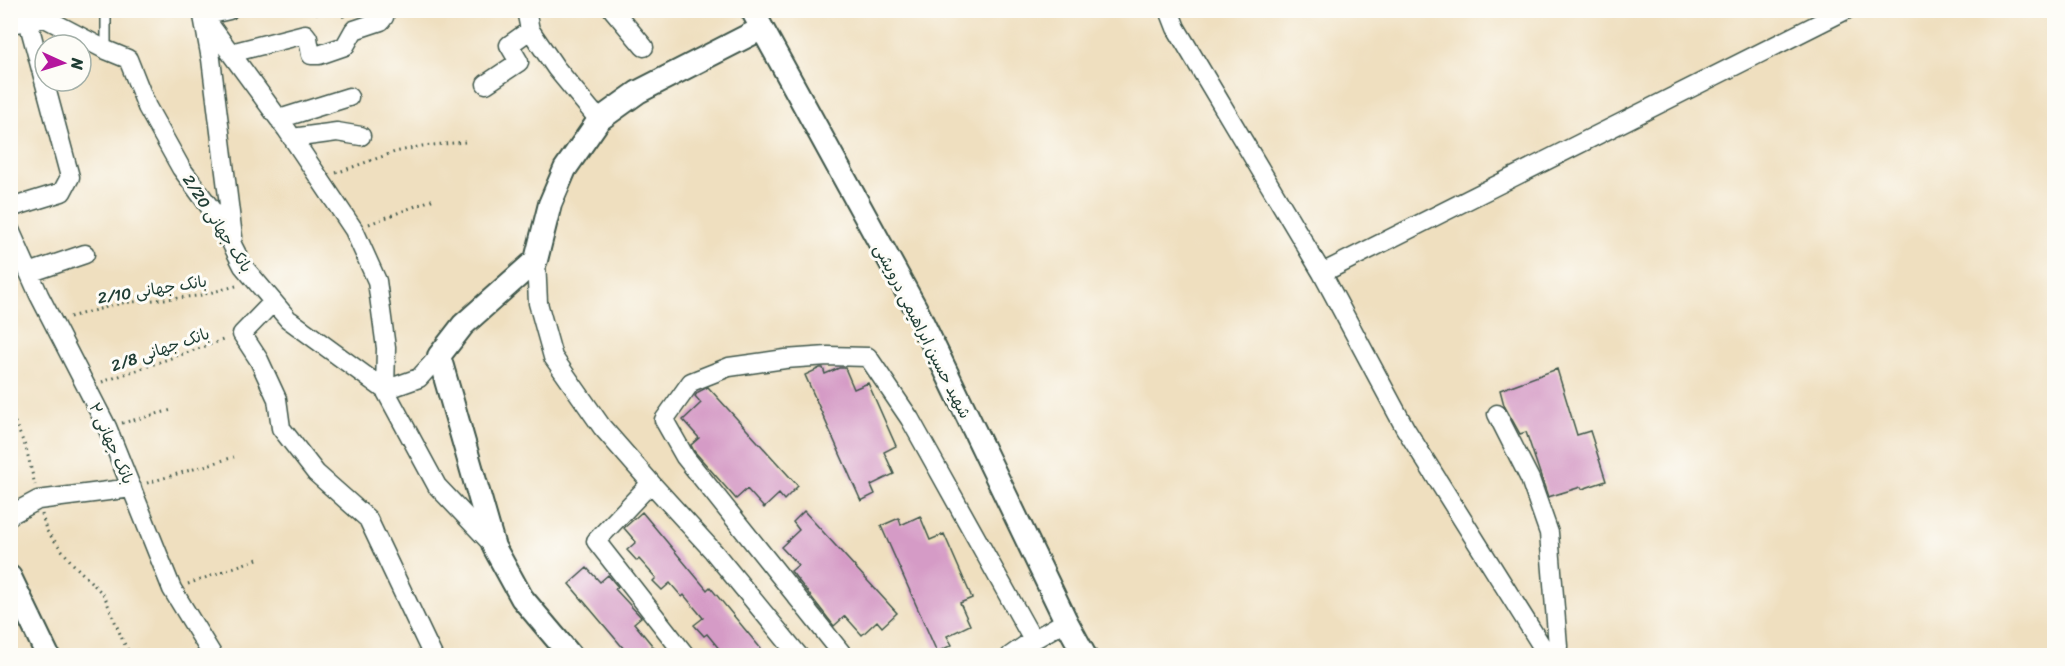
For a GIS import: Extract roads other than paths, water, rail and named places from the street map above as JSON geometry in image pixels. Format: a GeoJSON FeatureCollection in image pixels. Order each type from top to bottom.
{"type":"FeatureCollection","features":[{"type":"Feature","properties":{"kind":"street"},"geometry":{"type":"LineString","coordinates":[[201,13],[229,10]]}},
{"type":"Feature","properties":{"kind":"street"},"geometry":{"type":"LineString","coordinates":[[231,53],[305,34],[311,55],[320,55],[345,46],[354,30],[381,21],[384,17],[382,10]]}},
{"type":"Feature","properties":{"kind":"street"},"geometry":{"type":"LineString","coordinates":[[526,10],[530,30],[556,68],[599,120]]}},
{"type":"Feature","properties":{"kind":"street"},"geometry":{"type":"LineString","coordinates":[[613,10],[644,47]]}},
{"type":"Feature","properties":{"kind":"street"},"geometry":{"type":"LineString","coordinates":[[1169,10],[1176,28],[1322,273],[1405,428],[1548,656]]}},
{"type":"Feature","properties":{"kind":"street"},"geometry":{"type":"LineString","coordinates":[[1322,273],[1846,10]]}},
{"type":"Feature","properties":{"kind":"street"},"geometry":{"type":"LineString","coordinates":[[201,13],[279,119],[354,230],[377,281],[386,348],[385,390],[419,378],[463,325],[536,260]]}},
{"type":"Feature","properties":{"kind":"street"},"geometry":{"type":"LineString","coordinates":[[201,13],[211,59],[235,251]]}},
{"type":"Feature","properties":{"kind":"street","name":"بانک جهانی 2/20"},"geometry":{"type":"LineString","coordinates":[[31,18],[128,59],[147,107],[181,168],[220,221],[243,266],[288,319],[385,390],[437,486],[494,547]]}},
{"type":"Feature","properties":{"kind":"street"},"geometry":{"type":"LineString","coordinates":[[10,208],[62,192],[70,177],[31,18]]}},
{"type":"Feature","properties":{"kind":"street"},"geometry":{"type":"LineString","coordinates":[[757,20],[638,92],[599,120],[565,169],[550,204],[536,260],[538,303],[553,357],[602,427],[713,551],[799,656]]}},
{"type":"Feature","properties":{"kind":"street","name":"شهید حسین ابراهیمی درویشی"},"geometry":{"type":"LineString","coordinates":[[757,20],[915,307],[1085,656]]}},
{"type":"Feature","properties":{"kind":"street"},"geometry":{"type":"LineString","coordinates":[[486,84],[519,62],[509,45],[530,30]]}},
{"type":"Feature","properties":{"kind":"street"},"geometry":{"type":"LineString","coordinates":[[279,119],[349,97]]}},
{"type":"Feature","properties":{"kind":"street"},"geometry":{"type":"LineString","coordinates":[[292,138],[337,132],[361,135]]}},
{"type":"Feature","properties":{"kind":"street","name":"بانک جهانی ۲"},"geometry":{"type":"LineString","coordinates":[[10,230],[53,322],[107,427],[172,589],[213,656]]}},
{"type":"Feature","properties":{"kind":"street"},"geometry":{"type":"LineString","coordinates":[[29,273],[85,254]]}},
{"type":"Feature","properties":{"kind":"street"},"geometry":{"type":"LineString","coordinates":[[273,302],[242,334],[259,360],[277,399],[281,428],[316,473],[368,519],[433,656]]}},
{"type":"Feature","properties":{"kind":"street"},"geometry":{"type":"LineString","coordinates":[[439,356],[494,547],[522,598],[571,656]]}},
{"type":"Feature","properties":{"kind":"street"},"geometry":{"type":"LineString","coordinates":[[844,656],[685,457],[664,420],[691,382],[729,367],[785,359],[828,356],[868,357],[910,419],[1033,640]]}},
{"type":"Feature","properties":{"kind":"street"},"geometry":{"type":"LineString","coordinates":[[1497,414],[1530,479],[1549,533],[1557,656]]}},
{"type":"Feature","properties":{"kind":"street"},"geometry":{"type":"LineString","coordinates":[[651,483],[596,541],[686,656]]}},
{"type":"Feature","properties":{"kind":"street"},"geometry":{"type":"LineString","coordinates":[[10,515],[38,500],[132,488]]}},
{"type":"Feature","properties":{"kind":"street"},"geometry":{"type":"LineString","coordinates":[[10,577],[48,656]]}},
{"type":"Feature","properties":{"kind":"street"},"geometry":{"type":"LineString","coordinates":[[1010,656],[1066,621]]}},
{"type":"Feature","properties":{"kind":"lane"},"geometry":{"type":"LineString","coordinates":[[106,10],[106,50]]}}]}
